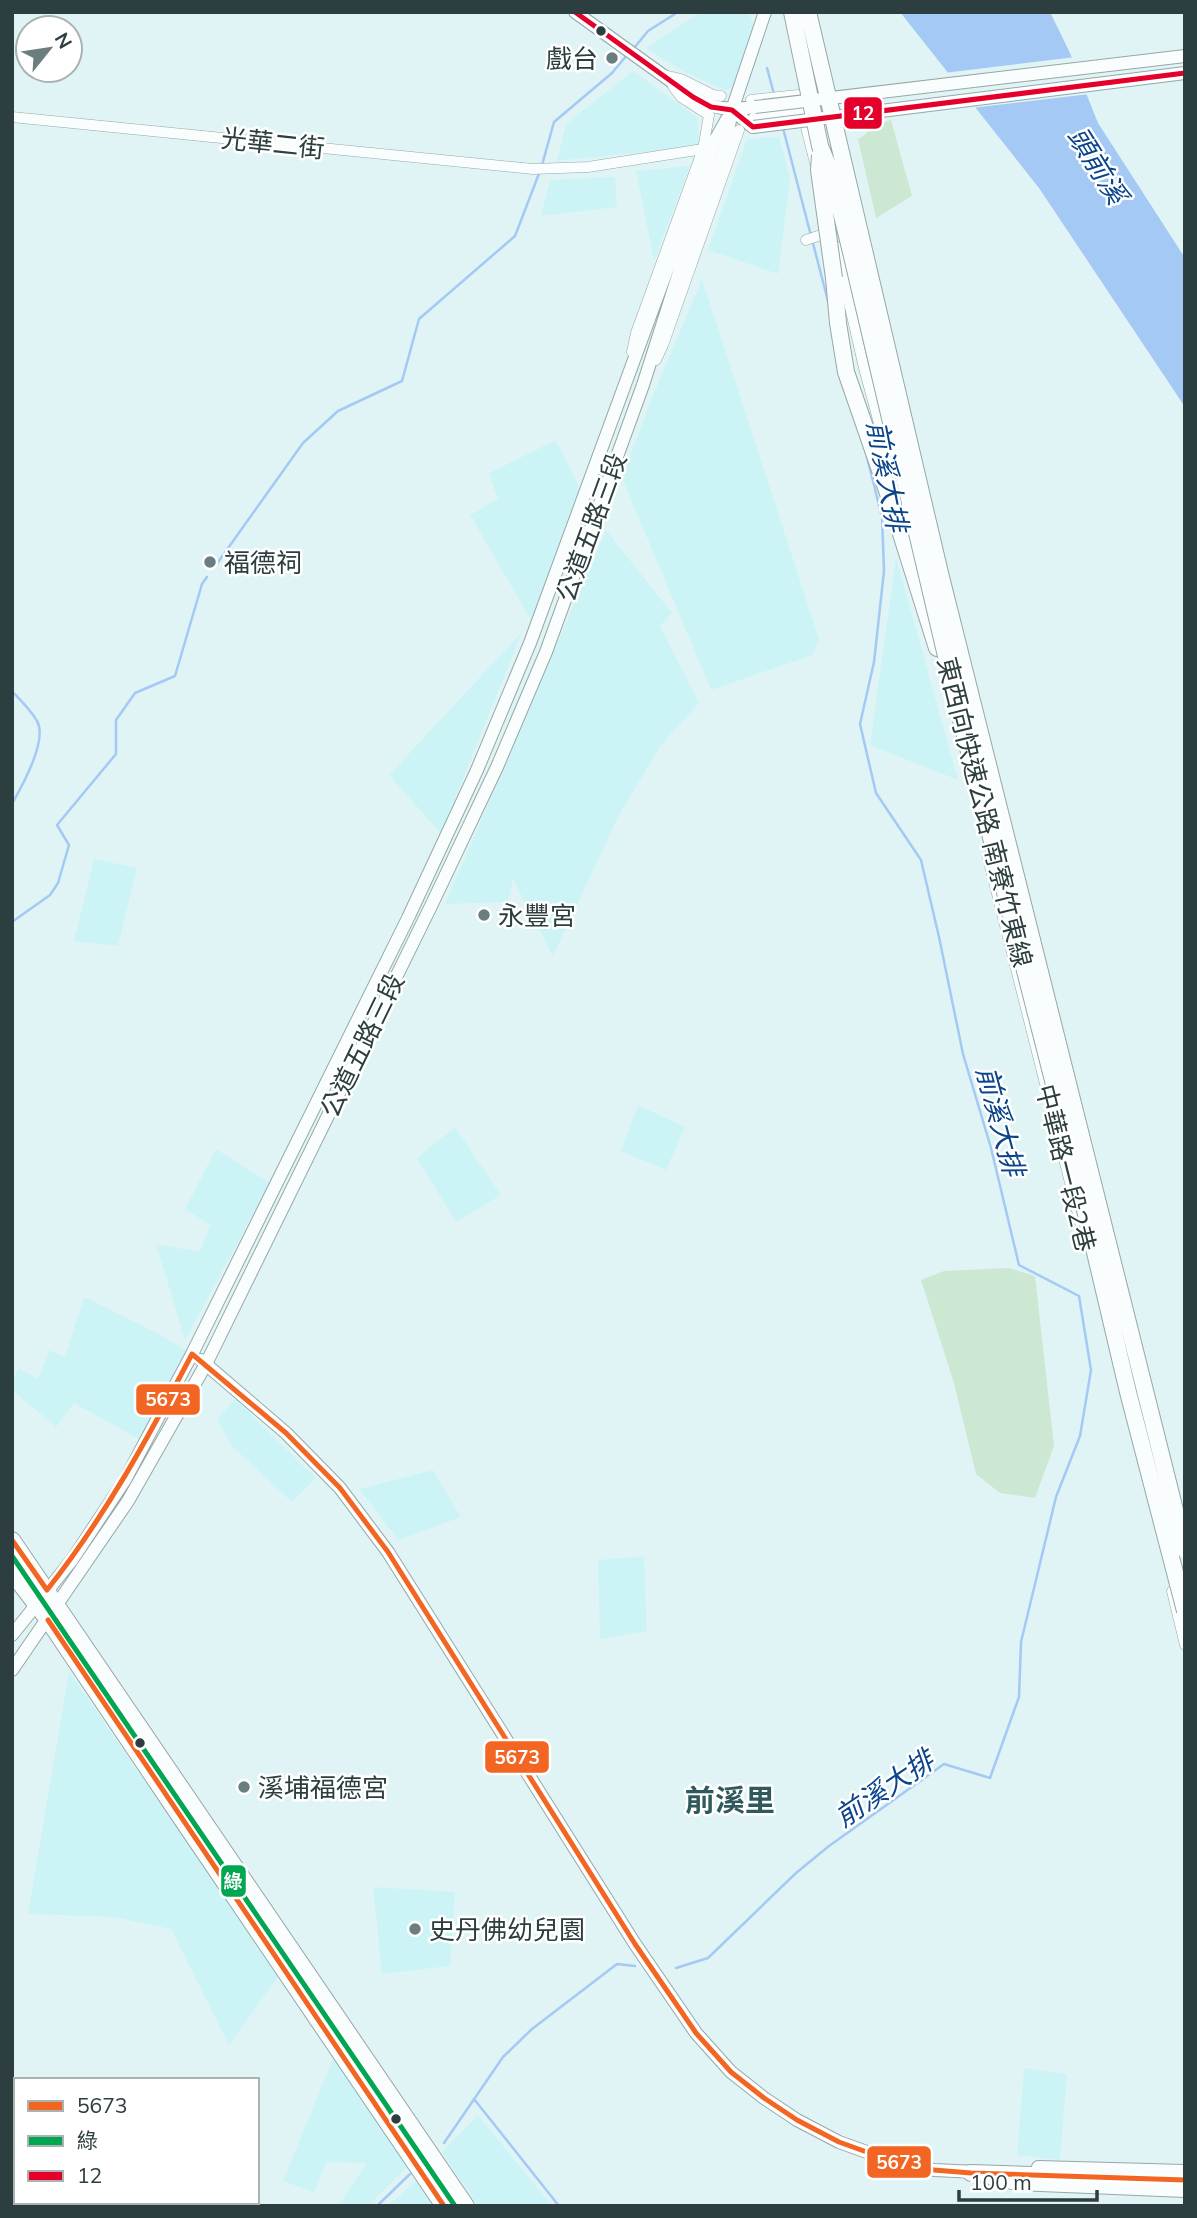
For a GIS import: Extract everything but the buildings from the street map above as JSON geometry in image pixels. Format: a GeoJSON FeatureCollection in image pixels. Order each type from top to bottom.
{"type":"FeatureCollection","features":[{"type":"Feature","properties":{"kind":"main road","name":"東西向快速公路 南寮竹東線"},"geometry":{"type":"LineString","coordinates":[[792,12],[820,146],[832,175],[847,236],[961,720],[1185,1611]]}},
{"type":"Feature","properties":{"kind":"main road","name":"東西向快速公路 南寮竹東線"},"geometry":{"type":"LineString","coordinates":[[808,12],[927,522],[1185,1550]]}},
{"type":"Feature","properties":{"kind":"main road"},"geometry":{"type":"LineString","coordinates":[[820,146],[819,170],[846,372],[937,648]]}},
{"type":"Feature","properties":{"kind":"main road"},"geometry":{"type":"LineString","coordinates":[[12,1539],[466,2206]]}},
{"type":"Feature","properties":{"kind":"main road"},"geometry":{"type":"LineString","coordinates":[[12,1573],[48,1620],[444,2206]]}},
{"type":"Feature","properties":{"kind":"main road"},"geometry":{"type":"LineString","coordinates":[[971,2173],[1185,2180]]}},
{"type":"Feature","properties":{"kind":"street"},"geometry":{"type":"LineString","coordinates":[[575,12],[693,97],[711,107],[770,116],[802,111]]}},
{"type":"Feature","properties":{"kind":"street"},"geometry":{"type":"LineString","coordinates":[[732,110],[765,12]]}},
{"type":"Feature","properties":{"kind":"street"},"geometry":{"type":"LineString","coordinates":[[753,113],[1185,56]]}},
{"type":"Feature","properties":{"kind":"street"},"geometry":{"type":"LineString","coordinates":[[732,110],[753,113],[1185,73]]}},
{"type":"Feature","properties":{"kind":"street"},"geometry":{"type":"LineString","coordinates":[[664,75],[681,79],[720,96]]}},
{"type":"Feature","properties":{"kind":"street","name":"公道五路三段"},"geometry":{"type":"LineString","coordinates":[[628,375],[636,333],[703,149],[709,115],[681,97],[664,75]]}},
{"type":"Feature","properties":{"kind":"street","name":"中華路一段2巷"},"geometry":{"type":"LineString","coordinates":[[753,113],[769,99],[798,95],[887,456],[893,475],[911,498],[953,671],[948,691]]}},
{"type":"Feature","properties":{"kind":"street","name":"公道五路三段"},"geometry":{"type":"LineString","coordinates":[[12,1635],[83,1544],[125,1480],[192,1354],[396,943],[477,769],[530,643],[714,142],[732,110]]}},
{"type":"Feature","properties":{"kind":"street","name":"公道五路三段"},"geometry":{"type":"LineString","coordinates":[[12,1670],[128,1501],[206,1364],[497,767],[546,652],[643,385],[682,263],[724,147],[732,110]]}},
{"type":"Feature","properties":{"kind":"street","name":"光華二街"},"geometry":{"type":"LineString","coordinates":[[12,117],[533,169],[588,167],[703,149]]}},
{"type":"Feature","properties":{"kind":"street","name":"公道五路三段"},"geometry":{"type":"LineString","coordinates":[[643,385],[663,345],[739,130]]}},
{"type":"Feature","properties":{"kind":"street","name":"中華路一段2巷"},"geometry":{"type":"LineString","coordinates":[[825,203],[824,234],[840,259]]}},
{"type":"Feature","properties":{"kind":"street"},"geometry":{"type":"LineString","coordinates":[[806,240],[824,234]]}},
{"type":"Feature","properties":{"kind":"street"},"geometry":{"type":"LineString","coordinates":[[568,541],[583,547]]}},
{"type":"Feature","properties":{"kind":"street"},"geometry":{"type":"LineString","coordinates":[[937,648],[943,630]]}},
{"type":"Feature","properties":{"kind":"street","name":"中華路一段2巷"},"geometry":{"type":"LineString","coordinates":[[937,648],[1185,1646]]}},
{"type":"Feature","properties":{"kind":"street"},"geometry":{"type":"LineString","coordinates":[[192,1354],[286,1433],[331,1478],[388,1552],[635,1944],[696,2033],[732,2072],[786,2113],[839,2142],[886,2159],[971,2173],[1014,2167],[1185,2171]]}},
{"type":"Feature","properties":{"kind":"street"},"geometry":{"type":"LineString","coordinates":[[971,2173],[1017,2184],[1185,2191]]}},
{"type":"Feature","properties":{"kind":"shaded area"},"geometry":{"type":"Polygon","coordinates":[[[701,12],[749,12],[754,27],[733,87],[725,90],[684,72],[646,48],[701,12]]]}},
{"type":"Feature","properties":{"kind":"shaded area"},"geometry":{"type":"Polygon","coordinates":[[[633,71],[698,118],[699,146],[557,161],[566,124],[633,71]]]}},
{"type":"Feature","properties":{"kind":"shaded area"},"geometry":{"type":"Polygon","coordinates":[[[779,137],[790,178],[778,274],[708,250],[747,139],[779,137]]]}},
{"type":"Feature","properties":{"kind":"shaded area"},"geometry":{"type":"Polygon","coordinates":[[[690,166],[654,261],[636,171],[690,166]]]}},
{"type":"Feature","properties":{"kind":"shaded area"},"geometry":{"type":"Polygon","coordinates":[[[615,177],[617,207],[541,216],[550,180],[615,177]]]}},
{"type":"Feature","properties":{"kind":"shaded area"},"geometry":{"type":"Polygon","coordinates":[[[702,279],[819,639],[813,655],[711,690],[622,478],[651,400],[702,279]]]}},
{"type":"Feature","properties":{"kind":"shaded area"},"geometry":{"type":"Polygon","coordinates":[[[556,440],[580,488],[531,620],[470,515],[498,499],[489,473],[556,440]]]}},
{"type":"Feature","properties":{"kind":"shaded area"},"geometry":{"type":"Polygon","coordinates":[[[606,530],[672,613],[660,626],[699,703],[661,745],[619,815],[553,956],[513,879],[508,902],[445,904],[606,530]]]}},
{"type":"Feature","properties":{"kind":"shaded area"},"geometry":{"type":"Polygon","coordinates":[[[896,557],[958,780],[870,745],[896,557]]]}},
{"type":"Feature","properties":{"kind":"shaded area"},"geometry":{"type":"Polygon","coordinates":[[[522,632],[441,834],[389,775],[522,632]]]}},
{"type":"Feature","properties":{"kind":"shaded area"},"geometry":{"type":"Polygon","coordinates":[[[94,859],[137,868],[118,946],[74,941],[94,859]]]}},
{"type":"Feature","properties":{"kind":"shaded area"},"geometry":{"type":"Polygon","coordinates":[[[638,1105],[685,1127],[666,1170],[621,1151],[638,1105]]]}},
{"type":"Feature","properties":{"kind":"shaded area"},"geometry":{"type":"Polygon","coordinates":[[[455,1127],[501,1195],[456,1222],[417,1158],[455,1127]]]}},
{"type":"Feature","properties":{"kind":"shaded area"},"geometry":{"type":"Polygon","coordinates":[[[216,1149],[270,1183],[185,1340],[156,1244],[200,1252],[210,1225],[185,1209],[216,1149]]]}},
{"type":"Feature","properties":{"kind":"shaded area"},"geometry":{"type":"Polygon","coordinates":[[[84,1297],[187,1351],[139,1439],[74,1403],[56,1427],[12,1390],[12,1382],[19,1368],[38,1379],[49,1350],[65,1357],[84,1297]]]}},
{"type":"Feature","properties":{"kind":"shaded area"},"geometry":{"type":"Polygon","coordinates":[[[235,1399],[316,1478],[292,1502],[232,1446],[217,1419],[235,1399]]]}},
{"type":"Feature","properties":{"kind":"shaded area"},"geometry":{"type":"Polygon","coordinates":[[[433,1470],[461,1517],[398,1540],[359,1489],[433,1470]]]}},
{"type":"Feature","properties":{"kind":"shaded area"},"geometry":{"type":"Polygon","coordinates":[[[644,1556],[647,1631],[600,1639],[598,1560],[644,1556]]]}},
{"type":"Feature","properties":{"kind":"shaded area"},"geometry":{"type":"Polygon","coordinates":[[[69,1671],[278,1977],[229,2045],[171,1929],[113,1917],[28,1914],[69,1671]]]}},
{"type":"Feature","properties":{"kind":"shaded area","name":"史丹佛幼兒園"},"geometry":{"type":"Polygon","coordinates":[[[373,1887],[455,1892],[450,1966],[382,1974],[373,1887]]]}},
{"type":"Feature","properties":{"kind":"shaded area"},"geometry":{"type":"Polygon","coordinates":[[[333,2058],[409,2165],[368,2206],[338,2206],[367,2163],[326,2162],[314,2192],[283,2181],[333,2058]]]}},
{"type":"Feature","properties":{"kind":"shaded area"},"geometry":{"type":"Polygon","coordinates":[[[1024,2068],[1067,2074],[1060,2160],[1017,2155],[1024,2068]]]}},
{"type":"Feature","properties":{"kind":"shaded area"},"geometry":{"type":"Polygon","coordinates":[[[478,2115],[552,2206],[478,2206],[442,2152],[478,2115]]]}},
{"type":"Feature","properties":{"kind":"shaded area"},"geometry":{"type":"Polygon","coordinates":[[[418,2179],[437,2206],[388,2206],[418,2179]]]}},
{"type":"Feature","properties":{"kind":"green space"},"geometry":{"type":"Polygon","coordinates":[[[891,120],[912,196],[876,218],[858,139],[866,134],[872,125],[891,120]]]}},
{"type":"Feature","properties":{"kind":"green space"},"geometry":{"type":"Polygon","coordinates":[[[1009,1268],[1035,1276],[1054,1446],[1035,1498],[1000,1493],[976,1474],[954,1383],[921,1280],[944,1271],[1009,1268]]]}},
{"type":"Feature","properties":{"kind":"water","name":"頭前溪"},"geometry":{"type":"Polygon","coordinates":[[[900,12],[1050,12],[1098,123],[1185,258],[1185,407],[1039,188],[900,12]]]}},
{"type":"Feature","properties":{"kind":"pier"},"geometry":{"type":"Polygon","coordinates":[[[1075,57],[1090,94],[971,108],[944,73],[1075,57]]]}},
{"type":"Feature","properties":{"kind":"waterway"},"geometry":{"type":"LineString","coordinates":[[634,48],[648,31],[678,12]]}},
{"type":"Feature","properties":{"kind":"waterway"},"geometry":{"type":"LineString","coordinates":[[542,165],[554,122],[612,73],[627,55]]}},
{"type":"Feature","properties":{"kind":"waterway","name":"前溪大排"},"geometry":{"type":"LineString","coordinates":[[767,68],[774,94]]}},
{"type":"Feature","properties":{"kind":"waterway","name":"前溪大排"},"geometry":{"type":"LineString","coordinates":[[783,128],[829,305]]}},
{"type":"Feature","properties":{"kind":"waterway"},"geometry":{"type":"LineString","coordinates":[[216,565],[303,443],[338,411],[402,381],[419,319],[515,236],[540,171]]}},
{"type":"Feature","properties":{"kind":"waterway","name":"前溪大排"},"geometry":{"type":"LineString","coordinates":[[676,1968],[708,1958],[796,1873],[829,1846],[944,1764],[990,1778],[1019,1697],[1021,1642],[1056,1497],[1080,1436],[1091,1370],[1079,1296],[1019,1265],[991,1148],[963,1054],[921,860],[876,793],[860,724],[874,662],[884,571],[882,517],[867,457]]}},
{"type":"Feature","properties":{"kind":"waterway"},"geometry":{"type":"LineString","coordinates":[[12,922],[50,895],[58,883],[69,845],[57,825],[116,754],[116,720],[135,693],[175,676],[202,584],[207,577]]}},
{"type":"Feature","properties":{"kind":"waterway"},"geometry":{"type":"LineString","coordinates":[[12,691],[32,713],[39,729],[37,751],[12,804]]}},
{"type":"Feature","properties":{"kind":"waterway","name":"前溪大排"},"geometry":{"type":"LineString","coordinates":[[444,2143],[503,2057],[532,2029],[617,1964],[635,1966]]}},
{"type":"Feature","properties":{"kind":"waterway"},"geometry":{"type":"LineString","coordinates":[[474,2099],[559,2206]]}},
{"type":"Feature","properties":{"kind":"waterway","name":"前溪大排"},"geometry":{"type":"LineString","coordinates":[[377,2206],[410,2174]]}},
{"type":"Feature","properties":{"kind":"transit line","name":"12"},"geometry":{"type":"LineString","coordinates":[[575,12],[693,97],[711,107],[732,110],[753,127],[1185,73]]}},
{"type":"Feature","properties":{"kind":"transit line","name":"5673"},"geometry":{"type":"LineString","coordinates":[[12,1540],[47,1590],[107,1505],[192,1354],[286,1433],[340,1488],[388,1552],[635,1944],[696,2033],[731,2072],[797,2120],[839,2142],[886,2159],[934,2170],[971,2173],[1185,2180]]}},
{"type":"Feature","properties":{"kind":"transit line","name":"綠"},"geometry":{"type":"LineString","coordinates":[[12,1556],[455,2206]]}},
{"type":"Feature","properties":{"kind":"transit line","name":"5673"},"geometry":{"type":"LineString","coordinates":[[48,1620],[444,2206]]}},
{"type":"Feature","properties":{"kind":"place","name":"戲台"},"geometry":{"type":"Point","coordinates":[612,58]}},
{"type":"Feature","properties":{"kind":"place","name":"福德祠"},"geometry":{"type":"Point","coordinates":[210,562]}},
{"type":"Feature","properties":{"kind":"place","name":"永豐宮"},"geometry":{"type":"Point","coordinates":[484,915]}},
{"type":"Feature","properties":{"kind":"place","name":"溪埔福德宮"},"geometry":{"type":"Point","coordinates":[244,1787]}},
{"type":"Feature","properties":{"kind":"place","name":"史丹佛幼兒園"},"geometry":{"type":"Point","coordinates":[415,1929]}},
{"type":"Feature","properties":{"kind":"district","name":"前溪里"},"geometry":{"type":"Point","coordinates":[730,1800]}}]}
